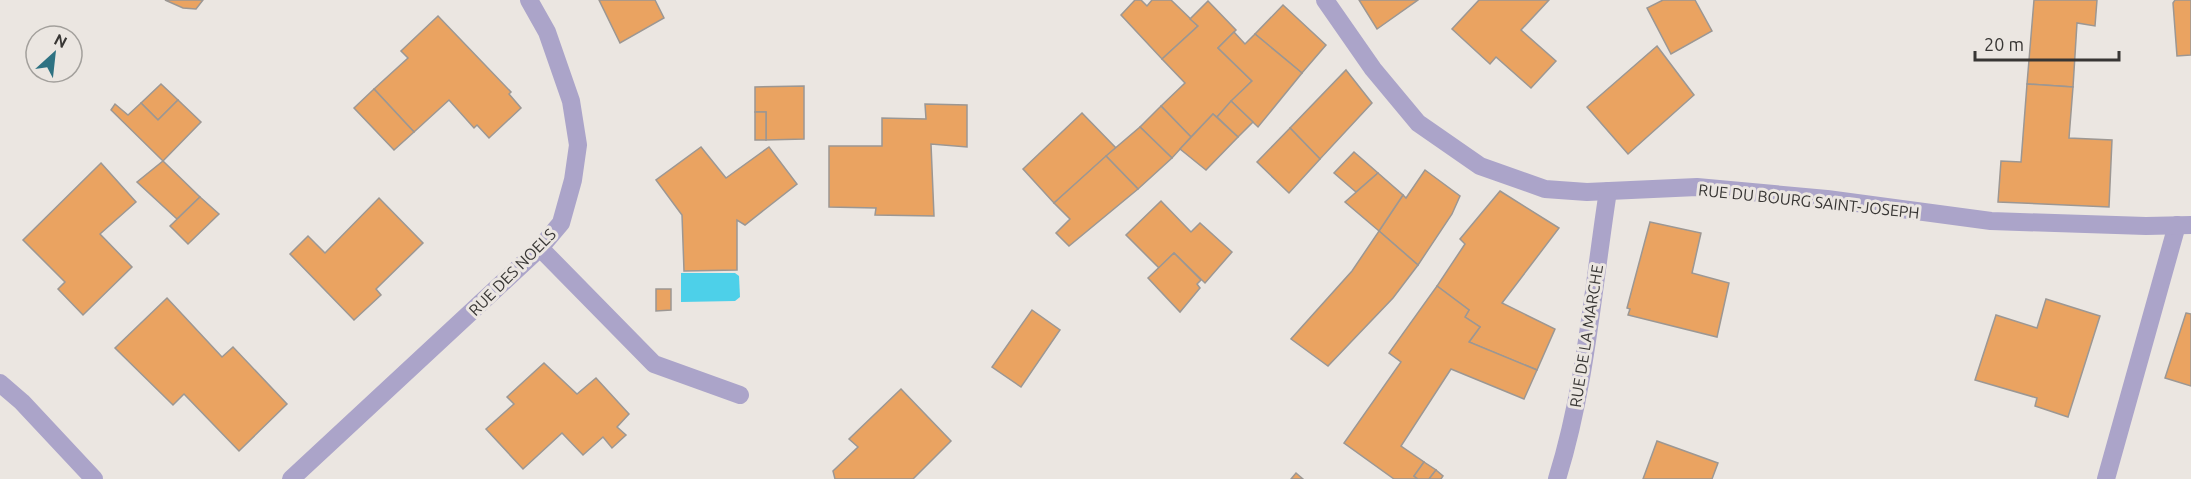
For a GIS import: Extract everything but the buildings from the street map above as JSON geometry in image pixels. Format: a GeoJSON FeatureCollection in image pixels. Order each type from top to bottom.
{"type":"FeatureCollection","features":[{"type":"Feature","properties":{"kind":"street","name":"RUE DES NOELS"},"geometry":{"type":"LineString","coordinates":[[291,479],[540,248],[561,223],[573,180],[578,145],[571,101],[547,32],[529,0]]}},
{"type":"Feature","properties":{"kind":"street","name":"RUE DU BOURG SAINT-JOSEPH"},"geometry":{"type":"LineString","coordinates":[[1325,0],[1372,69],[1418,123],[1480,166],[1545,189],[1587,192],[1697,187],[1827,199],[1991,221],[2184,225]]}},
{"type":"Feature","properties":{"kind":"street","name":"RUE DE LA MARCHE"},"geometry":{"type":"LineString","coordinates":[[1557,479],[1568,443],[1586,352],[1608,191]]}},
{"type":"Feature","properties":{"kind":"street"},"geometry":{"type":"LineString","coordinates":[[2106,479],[2184,225]]}},
{"type":"Feature","properties":{"kind":"street"},"geometry":{"type":"LineString","coordinates":[[540,248],[654,364],[740,395]]}},
{"type":"Feature","properties":{"kind":"street"},"geometry":{"type":"LineString","coordinates":[[0,383],[22,402],[94,479]]}},
{"type":"Feature","properties":{"kind":"water"},"geometry":{"type":"Polygon","coordinates":[[[681,273],[735,273],[739,276],[740,297],[735,301],[681,302],[681,273]]]}}]}
